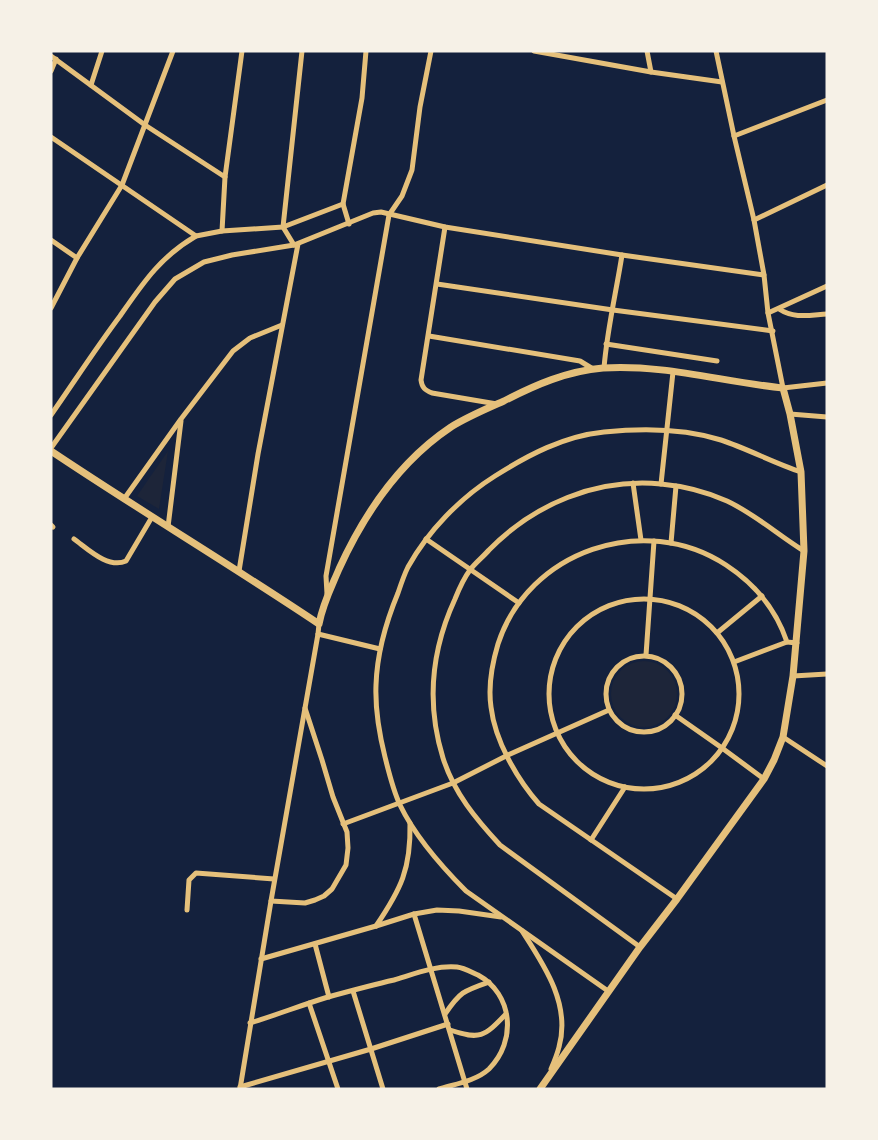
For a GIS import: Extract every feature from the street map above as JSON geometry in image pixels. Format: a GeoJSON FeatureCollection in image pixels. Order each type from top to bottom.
{"type":"FeatureCollection","features":[{"type":"Feature","properties":{"kind":"street"},"geometry":{"type":"LineString","coordinates":[[91,86],[102,51]]}},
{"type":"Feature","properties":{"kind":"street"},"geometry":{"type":"LineString","coordinates":[[51,308],[77,258],[122,185],[172,51]]}},
{"type":"Feature","properties":{"kind":"street"},"geometry":{"type":"LineString","coordinates":[[222,231],[225,177],[242,51]]}},
{"type":"Feature","properties":{"kind":"street"},"geometry":{"type":"LineString","coordinates":[[239,572],[296,244],[283,227],[302,51]]}},
{"type":"Feature","properties":{"kind":"street"},"geometry":{"type":"LineString","coordinates":[[349,224],[343,204],[362,98],[366,51]]}},
{"type":"Feature","properties":{"kind":"street"},"geometry":{"type":"LineString","coordinates":[[327,594],[326,576],[389,214],[402,196],[412,170],[420,107],[431,51]]}},
{"type":"Feature","properties":{"kind":"street"},"geometry":{"type":"LineString","coordinates":[[534,51],[722,82]]}},
{"type":"Feature","properties":{"kind":"street"},"geometry":{"type":"LineString","coordinates":[[647,51],[651,72]]}},
{"type":"Feature","properties":{"kind":"street"},"geometry":{"type":"LineString","coordinates":[[540,1089],[608,991],[764,779],[783,738],[797,643],[804,551],[801,472],[768,313],[754,220],[716,51]]}},
{"type":"Feature","properties":{"kind":"street"},"geometry":{"type":"LineString","coordinates":[[51,71],[53,58],[145,125],[225,177]]}},
{"type":"Feature","properties":{"kind":"street"},"geometry":{"type":"LineString","coordinates":[[734,136],[827,100]]}},
{"type":"Feature","properties":{"kind":"street"},"geometry":{"type":"LineString","coordinates":[[51,137],[196,236]]}},
{"type":"Feature","properties":{"kind":"street"},"geometry":{"type":"LineString","coordinates":[[754,220],[827,185]]}},
{"type":"Feature","properties":{"kind":"street"},"geometry":{"type":"LineString","coordinates":[[51,416],[148,277],[180,245],[196,236],[222,231],[283,227],[343,204]]}},
{"type":"Feature","properties":{"kind":"street"},"geometry":{"type":"LineString","coordinates":[[319,624],[124,500],[51,449],[155,302],[175,279],[196,266],[217,259],[296,244],[373,213],[381,212],[445,227],[764,275]]}},
{"type":"Feature","properties":{"kind":"street"},"geometry":{"type":"LineString","coordinates":[[445,227],[422,385],[425,390],[441,395],[497,404]]}},
{"type":"Feature","properties":{"kind":"street"},"geometry":{"type":"LineString","coordinates":[[51,240],[77,258]]}},
{"type":"Feature","properties":{"kind":"street"},"geometry":{"type":"LineString","coordinates":[[604,368],[606,344],[622,255]]}},
{"type":"Feature","properties":{"kind":"street"},"geometry":{"type":"LineString","coordinates":[[437,284],[773,331]]}},
{"type":"Feature","properties":{"kind":"street"},"geometry":{"type":"LineString","coordinates":[[768,313],[827,286]]}},
{"type":"Feature","properties":{"kind":"street"},"geometry":{"type":"LineString","coordinates":[[779,309],[798,316],[827,314]]}},
{"type":"Feature","properties":{"kind":"street"},"geometry":{"type":"LineString","coordinates":[[124,500],[181,419],[233,351],[250,338],[282,325]]}},
{"type":"Feature","properties":{"kind":"street"},"geometry":{"type":"LineString","coordinates":[[429,336],[580,361],[593,369]]}},
{"type":"Feature","properties":{"kind":"street"},"geometry":{"type":"LineString","coordinates":[[606,344],[717,360]]}},
{"type":"Feature","properties":{"kind":"street"},"geometry":{"type":"LineString","coordinates":[[448,1024],[240,1088],[319,624],[327,594],[353,539],[372,507],[422,450],[451,427],[553,378],[593,369],[628,368],[783,388],[827,383]]}},
{"type":"Feature","properties":{"kind":"street"},"geometry":{"type":"LineString","coordinates":[[661,484],[673,372]]}},
{"type":"Feature","properties":{"kind":"street"},"geometry":{"type":"LineString","coordinates":[[790,414],[827,417]]}},
{"type":"Feature","properties":{"kind":"street"},"geometry":{"type":"LineString","coordinates":[[168,527],[181,419]]}},
{"type":"Feature","properties":{"kind":"street"},"geometry":{"type":"LineString","coordinates":[[608,991],[466,891],[410,822],[399,803],[390,777],[377,716],[376,684],[385,626],[408,568],[426,539],[465,497],[516,463],[543,449],[601,432],[666,430],[691,432],[721,440],[801,472]]}},
{"type":"Feature","properties":{"kind":"street"},"geometry":{"type":"LineString","coordinates":[[640,947],[500,845],[465,804],[444,760],[434,712],[435,664],[447,617],[470,570],[520,522],[562,499],[609,486],[633,483],[661,484],[705,493],[728,501],[804,551]]}},
{"type":"Feature","properties":{"kind":"street"},"geometry":{"type":"LineString","coordinates":[[633,483],[640,540]]}},
{"type":"Feature","properties":{"kind":"street"},"geometry":{"type":"LineString","coordinates":[[671,543],[676,486]]}},
{"type":"Feature","properties":{"kind":"street"},"geometry":{"type":"LineString","coordinates":[[74,539],[103,559],[120,563],[126,561],[152,517]]}},
{"type":"Feature","properties":{"kind":"street"},"geometry":{"type":"LineString","coordinates":[[426,539],[519,603]]}},
{"type":"Feature","properties":{"kind":"street"},"geometry":{"type":"LineString","coordinates":[[676,899],[539,804],[526,789],[500,742],[490,707],[491,672],[500,637],[519,603],[540,580],[568,559],[601,546],[640,540],[671,543],[697,550],[736,571],[762,596],[773,611],[787,642]]}},
{"type":"Feature","properties":{"kind":"street"},"geometry":{"type":"LineString","coordinates":[[646,655],[654,541]]}},
{"type":"Feature","properties":{"kind":"street"},"geometry":{"type":"LineString","coordinates":[[717,633],[762,596]]}},
{"type":"Feature","properties":{"kind":"street"},"geometry":{"type":"LineString","coordinates":[[650,598],[692,611],[717,633],[734,662],[739,684],[738,706],[733,728],[712,761],[679,782],[647,789],[625,787],[604,780],[585,768],[569,753],[557,734],[550,713],[548,691],[555,659],[565,639],[579,623],[607,605],[650,598]]}},
{"type":"Feature","properties":{"kind":"street"},"geometry":{"type":"LineString","coordinates":[[318,634],[380,649]]}},
{"type":"Feature","properties":{"kind":"street"},"geometry":{"type":"LineString","coordinates":[[734,662],[787,642],[797,643]]}},
{"type":"Feature","properties":{"kind":"street"},"geometry":{"type":"LineString","coordinates":[[646,655],[659,658],[667,663],[678,677],[682,699],[675,715],[662,727],[649,732],[640,732],[620,724],[609,710],[605,693],[612,672],[621,662],[646,655]]}},
{"type":"Feature","properties":{"kind":"street"},"geometry":{"type":"LineString","coordinates":[[793,676],[827,674]]}},
{"type":"Feature","properties":{"kind":"street"},"geometry":{"type":"LineString","coordinates":[[271,901],[305,903],[324,896],[332,888],[346,865],[347,832],[333,797],[305,708]]}},
{"type":"Feature","properties":{"kind":"street"},"geometry":{"type":"LineString","coordinates":[[343,824],[453,783],[508,755],[609,710]]}},
{"type":"Feature","properties":{"kind":"street"},"geometry":{"type":"LineString","coordinates":[[675,715],[764,779]]}},
{"type":"Feature","properties":{"kind":"street"},"geometry":{"type":"LineString","coordinates":[[783,738],[827,766]]}},
{"type":"Feature","properties":{"kind":"street"},"geometry":{"type":"LineString","coordinates":[[591,840],[625,787]]}},
{"type":"Feature","properties":{"kind":"street"},"geometry":{"type":"LineString","coordinates":[[376,926],[395,897],[406,871],[410,847],[410,822]]}},
{"type":"Feature","properties":{"kind":"street"},"geometry":{"type":"LineString","coordinates":[[187,910],[189,880],[196,873],[274,879]]}},
{"type":"Feature","properties":{"kind":"street"},"geometry":{"type":"LineString","coordinates":[[261,959],[414,914],[437,910],[502,917]]}},
{"type":"Feature","properties":{"kind":"street"},"geometry":{"type":"LineString","coordinates":[[414,914],[467,1089]]}},
{"type":"Feature","properties":{"kind":"street"},"geometry":{"type":"LineString","coordinates":[[519,927],[544,966],[561,1008],[560,1046],[549,1076]]}},
{"type":"Feature","properties":{"kind":"street"},"geometry":{"type":"LineString","coordinates":[[315,944],[329,997]]}},
{"type":"Feature","properties":{"kind":"street"},"geometry":{"type":"LineString","coordinates":[[250,1023],[329,997],[431,970],[464,968],[489,982],[497,990],[506,1014],[507,1036],[500,1053],[489,1068],[480,1075],[439,1089]]}},
{"type":"Feature","properties":{"kind":"street"},"geometry":{"type":"LineString","coordinates":[[445,1014],[461,993],[489,982]]}},
{"type":"Feature","properties":{"kind":"street"},"geometry":{"type":"LineString","coordinates":[[353,991],[382,1089]]}},
{"type":"Feature","properties":{"kind":"street"},"geometry":{"type":"LineString","coordinates":[[309,1004],[338,1089]]}},
{"type":"Feature","properties":{"kind":"street"},"geometry":{"type":"LineString","coordinates":[[450,1030],[475,1036],[494,1028],[506,1014]]}},
{"type":"Feature","properties":{"kind":"shaded area"},"geometry":{"type":"Polygon","coordinates":[[[168,451],[159,509],[137,496],[168,451]]]}},
{"type":"Feature","properties":{"kind":"shaded area"},"geometry":{"type":"Polygon","coordinates":[[[637,661],[651,661],[663,666],[672,675],[677,694],[675,707],[668,718],[651,727],[637,727],[625,722],[616,713],[611,701],[611,687],[616,675],[625,666],[637,661]]]}}]}
